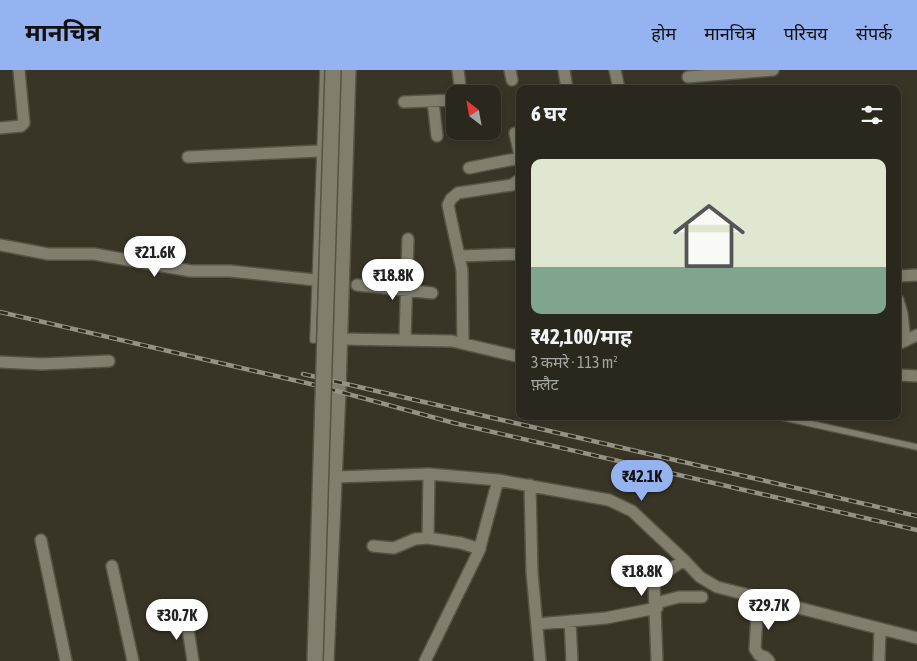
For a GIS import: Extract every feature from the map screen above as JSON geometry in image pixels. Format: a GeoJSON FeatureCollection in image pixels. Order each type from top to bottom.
{"type":"FeatureCollection","features":[{"type":"Feature","properties":{"kind":"street"},"geometry":{"type":"LineString","coordinates":[[0,128],[21,126],[24,123],[20,70]]}},
{"type":"Feature","properties":{"kind":"street"},"geometry":{"type":"LineString","coordinates":[[315,661],[333,70]]}},
{"type":"Feature","properties":{"kind":"street"},"geometry":{"type":"LineString","coordinates":[[326,661],[335,477],[348,70]]}},
{"type":"Feature","properties":{"kind":"street"},"geometry":{"type":"LineString","coordinates":[[458,70],[460,85]]}},
{"type":"Feature","properties":{"kind":"street"},"geometry":{"type":"LineString","coordinates":[[564,70],[566,85]]}},
{"type":"Feature","properties":{"kind":"street"},"geometry":{"type":"LineString","coordinates":[[615,70],[618,85]]}},
{"type":"Feature","properties":{"kind":"street"},"geometry":{"type":"LineString","coordinates":[[688,79],[773,70]]}},
{"type":"Feature","properties":{"kind":"street"},"geometry":{"type":"LineString","coordinates":[[404,102],[446,100]]}},
{"type":"Feature","properties":{"kind":"street"},"geometry":{"type":"LineString","coordinates":[[433,101],[437,136]]}},
{"type":"Feature","properties":{"kind":"street"},"geometry":{"type":"LineString","coordinates":[[515,133],[516,138]]}},
{"type":"Feature","properties":{"kind":"street"},"geometry":{"type":"LineString","coordinates":[[188,157],[320,152]]}},
{"type":"Feature","properties":{"kind":"street"},"geometry":{"type":"LineString","coordinates":[[469,168],[516,158]]}},
{"type":"Feature","properties":{"kind":"street"},"geometry":{"type":"LineString","coordinates":[[463,343],[463,289],[460,256],[448,206],[451,199],[466,191],[512,185],[516,182]]}},
{"type":"Feature","properties":{"kind":"street"},"geometry":{"type":"LineString","coordinates":[[404,340],[408,239]]}},
{"type":"Feature","properties":{"kind":"street"},"geometry":{"type":"LineString","coordinates":[[0,245],[48,254],[94,254],[190,270],[219,270],[315,280]]}},
{"type":"Feature","properties":{"kind":"street"},"geometry":{"type":"LineString","coordinates":[[460,256],[516,254]]}},
{"type":"Feature","properties":{"kind":"street"},"geometry":{"type":"LineString","coordinates":[[901,276],[917,275]]}},
{"type":"Feature","properties":{"kind":"street"},"geometry":{"type":"LineString","coordinates":[[357,285],[432,293]]}},
{"type":"Feature","properties":{"kind":"street"},"geometry":{"type":"LineString","coordinates":[[901,310],[901,342],[917,335]]}},
{"type":"Feature","properties":{"kind":"street"},"geometry":{"type":"LineString","coordinates":[[340,339],[463,343],[516,356]]}},
{"type":"Feature","properties":{"kind":"street"},"geometry":{"type":"LineString","coordinates":[[0,362],[42,364],[109,360]]}},
{"type":"Feature","properties":{"kind":"street"},"geometry":{"type":"LineString","coordinates":[[901,375],[917,376]]}},
{"type":"Feature","properties":{"kind":"street"},"geometry":{"type":"LineString","coordinates":[[335,477],[429,474],[498,480],[620,504],[640,517],[700,577],[717,587],[917,638]]}},
{"type":"Feature","properties":{"kind":"street"},"geometry":{"type":"LineString","coordinates":[[428,538],[429,474]]}},
{"type":"Feature","properties":{"kind":"street"},"geometry":{"type":"LineString","coordinates":[[425,661],[480,549],[498,480]]}},
{"type":"Feature","properties":{"kind":"street"},"geometry":{"type":"LineString","coordinates":[[530,485],[532,572],[540,661]]}},
{"type":"Feature","properties":{"kind":"street"},"geometry":{"type":"LineString","coordinates":[[373,546],[394,548],[415,539],[428,538],[461,543],[480,549]]}},
{"type":"Feature","properties":{"kind":"street"},"geometry":{"type":"LineString","coordinates":[[41,540],[66,661]]}},
{"type":"Feature","properties":{"kind":"street"},"geometry":{"type":"LineString","coordinates":[[657,661],[654,588],[656,580],[684,560]]}},
{"type":"Feature","properties":{"kind":"street"},"geometry":{"type":"LineString","coordinates":[[112,566],[133,661]]}},
{"type":"Feature","properties":{"kind":"street"},"geometry":{"type":"LineString","coordinates":[[536,624],[617,617],[679,597],[702,597]]}},
{"type":"Feature","properties":{"kind":"street"},"geometry":{"type":"LineString","coordinates":[[758,598],[755,649],[758,656],[765,657],[768,661]]}},
{"type":"Feature","properties":{"kind":"street"},"geometry":{"type":"LineString","coordinates":[[186,616],[193,661]]}},
{"type":"Feature","properties":{"kind":"street"},"geometry":{"type":"LineString","coordinates":[[570,621],[572,661]]}},
{"type":"Feature","properties":{"kind":"street"},"geometry":{"type":"LineString","coordinates":[[879,661],[880,629]]}},
{"type":"Feature","properties":{"kind":"lane"},"geometry":{"type":"LineString","coordinates":[[323,70],[313,340],[340,339]]}},
{"type":"Feature","properties":{"kind":"lane"},"geometry":{"type":"LineString","coordinates":[[794,420],[917,447]]}},
{"type":"Feature","properties":{"kind":"railway"},"geometry":{"type":"LineString","coordinates":[[0,312],[315,385],[454,423],[917,530]]}},
{"type":"Feature","properties":{"kind":"railway"},"geometry":{"type":"LineString","coordinates":[[303,374],[917,516]]}}]}
